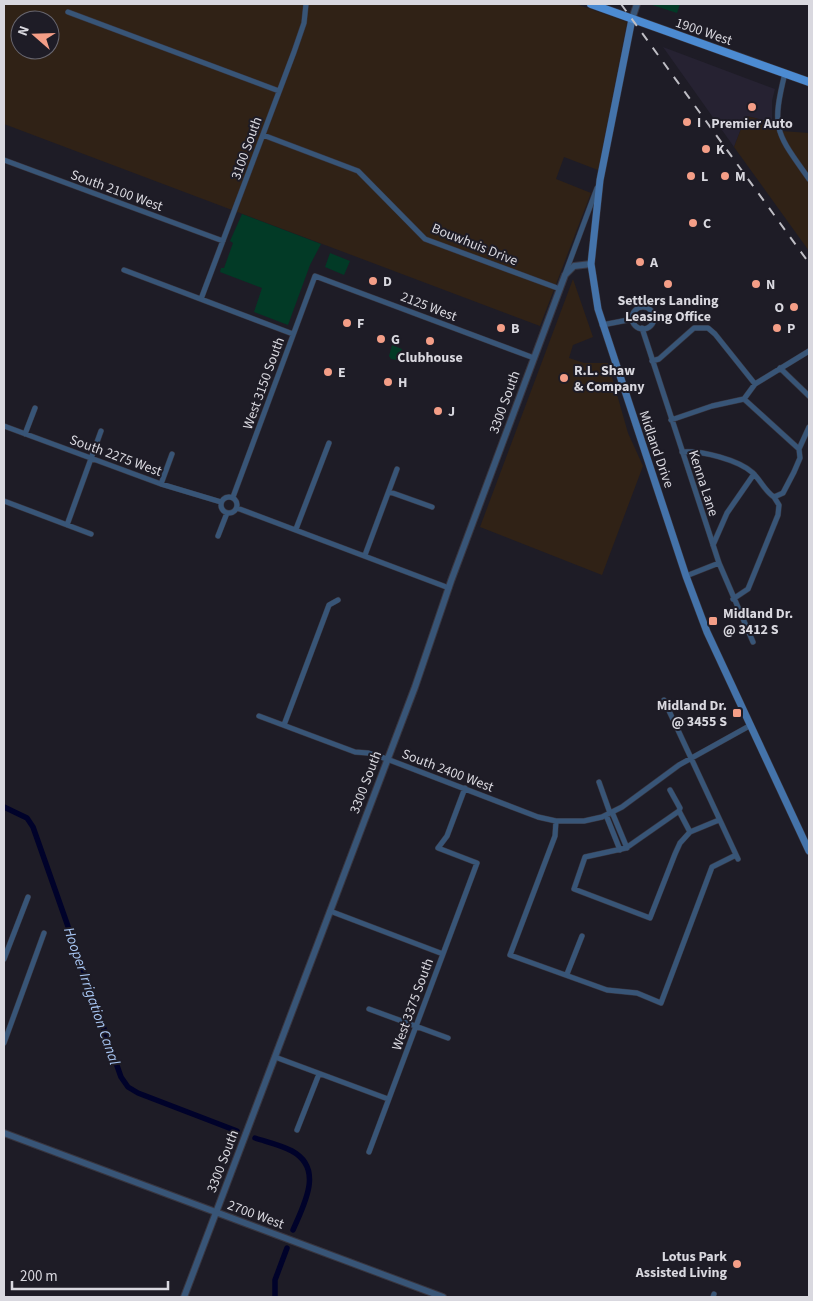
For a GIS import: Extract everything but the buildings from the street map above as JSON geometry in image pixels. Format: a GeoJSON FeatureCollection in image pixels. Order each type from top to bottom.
{"type":"FeatureCollection","features":[{"type":"Feature","properties":{"kind":"main road","name":"1900 West"},"geometry":{"type":"LineString","coordinates":[[591,4],[809,82]]}},
{"type":"Feature","properties":{"kind":"main road","name":"Midland Drive"},"geometry":{"type":"LineString","coordinates":[[632,19],[600,180],[591,264],[602,325],[686,576],[707,632],[752,725],[809,851]]}},
{"type":"Feature","properties":{"kind":"street","name":"3100 South"},"geometry":{"type":"LineString","coordinates":[[201,299],[304,23],[306,4]]}},
{"type":"Feature","properties":{"kind":"street","name":"Midland Drive"},"geometry":{"type":"LineString","coordinates":[[632,19],[636,4]]}},
{"type":"Feature","properties":{"kind":"street"},"geometry":{"type":"LineString","coordinates":[[68,12],[279,90]]}},
{"type":"Feature","properties":{"kind":"street"},"geometry":{"type":"LineString","coordinates":[[785,73],[779,98],[776,124],[782,141],[809,179]]}},
{"type":"Feature","properties":{"kind":"street","name":"Bouwhuis Drive"},"geometry":{"type":"LineString","coordinates":[[263,135],[358,171],[426,239],[560,289]]}},
{"type":"Feature","properties":{"kind":"street","name":"South 2100 West"},"geometry":{"type":"LineString","coordinates":[[4,160],[223,241]]}},
{"type":"Feature","properties":{"kind":"street","name":"3300 South"},"geometry":{"type":"LineString","coordinates":[[184,1297],[387,759],[600,180]]}},
{"type":"Feature","properties":{"kind":"street"},"geometry":{"type":"LineString","coordinates":[[565,275],[574,266],[591,264]]}},
{"type":"Feature","properties":{"kind":"street"},"geometry":{"type":"LineString","coordinates":[[124,270],[292,334]]}},
{"type":"Feature","properties":{"kind":"street","name":"West 3150 South"},"geometry":{"type":"LineString","coordinates":[[233,497],[315,276]]}},
{"type":"Feature","properties":{"kind":"street","name":"2125 West"},"geometry":{"type":"LineString","coordinates":[[315,276],[534,358]]}},
{"type":"Feature","properties":{"kind":"street"},"geometry":{"type":"LineString","coordinates":[[639,308],[650,310],[654,316],[652,323],[642,328],[636,326],[633,320],[634,313],[639,308]]}},
{"type":"Feature","properties":{"kind":"street"},"geometry":{"type":"LineString","coordinates":[[602,325],[633,320]]}},
{"type":"Feature","properties":{"kind":"street"},"geometry":{"type":"LineString","coordinates":[[652,362],[659,359],[694,328],[702,327],[716,334],[755,384]]}},
{"type":"Feature","properties":{"kind":"street","name":"Kenna Lane"},"geometry":{"type":"LineString","coordinates":[[642,328],[719,563],[752,642]]}},
{"type":"Feature","properties":{"kind":"street"},"geometry":{"type":"LineString","coordinates":[[671,420],[712,406],[744,399],[755,384],[809,351]]}},
{"type":"Feature","properties":{"kind":"street"},"geometry":{"type":"LineString","coordinates":[[780,368],[809,396]]}},
{"type":"Feature","properties":{"kind":"street"},"geometry":{"type":"LineString","coordinates":[[744,399],[799,449]]}},
{"type":"Feature","properties":{"kind":"street"},"geometry":{"type":"LineString","coordinates":[[25,434],[35,408]]}},
{"type":"Feature","properties":{"kind":"street","name":"South 2275 West"},"geometry":{"type":"LineString","coordinates":[[4,426],[161,484],[222,502]]}},
{"type":"Feature","properties":{"kind":"street"},"geometry":{"type":"LineString","coordinates":[[774,497],[783,493],[794,472],[800,458],[799,449],[809,427]]}},
{"type":"Feature","properties":{"kind":"street"},"geometry":{"type":"LineString","coordinates":[[67,525],[102,431]]}},
{"type":"Feature","properties":{"kind":"street"},"geometry":{"type":"LineString","coordinates":[[296,529],[329,443]]}},
{"type":"Feature","properties":{"kind":"street"},"geometry":{"type":"LineString","coordinates":[[682,452],[690,451],[737,462],[754,474],[779,505],[778,515],[748,589],[733,599]]}},
{"type":"Feature","properties":{"kind":"street"},"geometry":{"type":"LineString","coordinates":[[161,484],[172,454]]}},
{"type":"Feature","properties":{"kind":"street"},"geometry":{"type":"LineString","coordinates":[[364,555],[390,492],[397,468]]}},
{"type":"Feature","properties":{"kind":"street"},"geometry":{"type":"LineString","coordinates":[[713,545],[727,513],[754,474]]}},
{"type":"Feature","properties":{"kind":"street"},"geometry":{"type":"LineString","coordinates":[[390,492],[432,507]]}},
{"type":"Feature","properties":{"kind":"street"},"geometry":{"type":"LineString","coordinates":[[233,497],[238,503],[237,508],[232,513],[227,513],[223,510],[222,502],[225,498],[233,497]]}},
{"type":"Feature","properties":{"kind":"street"},"geometry":{"type":"LineString","coordinates":[[4,501],[91,534]]}},
{"type":"Feature","properties":{"kind":"street"},"geometry":{"type":"LineString","coordinates":[[237,508],[449,588]]}},
{"type":"Feature","properties":{"kind":"street"},"geometry":{"type":"LineString","coordinates":[[218,536],[227,513]]}},
{"type":"Feature","properties":{"kind":"street"},"geometry":{"type":"LineString","coordinates":[[686,576],[719,563]]}},
{"type":"Feature","properties":{"kind":"street"},"geometry":{"type":"LineString","coordinates":[[284,725],[329,606],[338,600]]}},
{"type":"Feature","properties":{"kind":"street"},"geometry":{"type":"LineString","coordinates":[[556,821],[555,836],[510,954],[607,990],[637,992],[661,1002],[712,867],[737,857],[664,700]]}},
{"type":"Feature","properties":{"kind":"street","name":"South 2400 West"},"geometry":{"type":"LineString","coordinates":[[259,716],[354,752],[368,753],[387,759],[516,809],[556,821],[584,821],[609,814],[633,800],[669,771],[752,725]]}},
{"type":"Feature","properties":{"kind":"street"},"geometry":{"type":"LineString","coordinates":[[599,782],[620,850]]}},
{"type":"Feature","properties":{"kind":"street","name":"West 3375 South"},"geometry":{"type":"LineString","coordinates":[[369,1152],[477,863],[438,848],[447,836],[465,788]]}},
{"type":"Feature","properties":{"kind":"street"},"geometry":{"type":"LineString","coordinates":[[670,790],[680,808],[678,811],[690,832]]}},
{"type":"Feature","properties":{"kind":"street"},"geometry":{"type":"LineString","coordinates":[[678,811],[627,848],[585,857],[573,887],[574,890],[650,918],[680,843],[690,832],[719,820]]}},
{"type":"Feature","properties":{"kind":"street"},"geometry":{"type":"LineString","coordinates":[[609,814],[627,848]]}},
{"type":"Feature","properties":{"kind":"street"},"geometry":{"type":"LineString","coordinates":[[4,959],[28,897]]}},
{"type":"Feature","properties":{"kind":"street"},"geometry":{"type":"LineString","coordinates":[[330,911],[443,954]]}},
{"type":"Feature","properties":{"kind":"street"},"geometry":{"type":"LineString","coordinates":[[4,1043],[44,933]]}},
{"type":"Feature","properties":{"kind":"street"},"geometry":{"type":"LineString","coordinates":[[567,974],[582,936]]}},
{"type":"Feature","properties":{"kind":"street"},"geometry":{"type":"LineString","coordinates":[[369,1008],[448,1038]]}},
{"type":"Feature","properties":{"kind":"street"},"geometry":{"type":"LineString","coordinates":[[275,1057],[388,1099]]}},
{"type":"Feature","properties":{"kind":"street"},"geometry":{"type":"LineString","coordinates":[[297,1130],[319,1074]]}},
{"type":"Feature","properties":{"kind":"street","name":"2700 West"},"geometry":{"type":"LineString","coordinates":[[4,1132],[443,1297]]}},
{"type":"Feature","properties":{"kind":"shaded area"},"geometry":{"type":"Polygon","coordinates":[[[4,4],[576,4],[627,22],[598,170],[564,157],[556,179],[591,193],[540,326],[4,124],[4,4]]]}},
{"type":"Feature","properties":{"kind":"shaded area"},"geometry":{"type":"Polygon","coordinates":[[[663,47],[775,89],[772,101],[772,122],[746,116],[734,147],[663,47]]]}},
{"type":"Feature","properties":{"kind":"shaded area"},"geometry":{"type":"Polygon","coordinates":[[[746,116],[772,122],[781,131],[809,133],[809,251],[734,147],[746,116]]]}},
{"type":"Feature","properties":{"kind":"shaded area"},"geometry":{"type":"Polygon","coordinates":[[[573,279],[593,337],[573,345],[569,358],[584,363],[608,363],[628,433],[643,466],[602,575],[480,527],[573,279]]]}},
{"type":"Feature","properties":{"kind":"green space"},"geometry":{"type":"Polygon","coordinates":[[[649,4],[680,4],[677,13],[649,4]]]}},
{"type":"Feature","properties":{"kind":"green space"},"geometry":{"type":"Polygon","coordinates":[[[242,214],[321,244],[310,265],[288,325],[254,312],[262,288],[220,272],[221,268],[224,268],[233,243],[230,241],[242,214]]]}},
{"type":"Feature","properties":{"kind":"green space"},"geometry":{"type":"Polygon","coordinates":[[[330,253],[350,261],[344,275],[325,267],[330,253]]]}},
{"type":"Feature","properties":{"kind":"green space"},"geometry":{"type":"Polygon","coordinates":[[[392,345],[402,349],[397,360],[391,359],[389,356],[392,345]]]}},
{"type":"Feature","properties":{"kind":"waterway","name":"Hooper Irrigation Canal"},"geometry":{"type":"LineString","coordinates":[[4,807],[27,818],[33,827],[121,1077],[128,1087],[138,1093],[237,1131]]}},
{"type":"Feature","properties":{"kind":"waterway","name":"Hooper Irrigation Canal"},"geometry":{"type":"LineString","coordinates":[[255,1138],[292,1151],[302,1159],[307,1168],[309,1188],[293,1230]]}},
{"type":"Feature","properties":{"kind":"waterway","name":"Hooper Irrigation Canal"},"geometry":{"type":"LineString","coordinates":[[275,1297],[275,1280],[287,1248]]}},
{"type":"Feature","properties":{"kind":"railway"},"geometry":{"type":"LineString","coordinates":[[621,4],[809,263]]}},
{"type":"Feature","properties":{"kind":"place","name":"Premier Auto"},"geometry":{"type":"Point","coordinates":[752,107]}},
{"type":"Feature","properties":{"kind":"place","name":"I"},"geometry":{"type":"Point","coordinates":[687,122]}},
{"type":"Feature","properties":{"kind":"place","name":"K"},"geometry":{"type":"Point","coordinates":[706,149]}},
{"type":"Feature","properties":{"kind":"place","name":"L"},"geometry":{"type":"Point","coordinates":[691,176]}},
{"type":"Feature","properties":{"kind":"place","name":"M"},"geometry":{"type":"Point","coordinates":[725,176]}},
{"type":"Feature","properties":{"kind":"place","name":"C"},"geometry":{"type":"Point","coordinates":[693,223]}},
{"type":"Feature","properties":{"kind":"place","name":"A"},"geometry":{"type":"Point","coordinates":[640,262]}},
{"type":"Feature","properties":{"kind":"place","name":"D"},"geometry":{"type":"Point","coordinates":[373,281]}},
{"type":"Feature","properties":{"kind":"place","name":"Settlers Landing Leasing Office"},"geometry":{"type":"Point","coordinates":[668,284]}},
{"type":"Feature","properties":{"kind":"place","name":"N"},"geometry":{"type":"Point","coordinates":[756,284]}},
{"type":"Feature","properties":{"kind":"place","name":"O"},"geometry":{"type":"Point","coordinates":[794,307]}},
{"type":"Feature","properties":{"kind":"place","name":"F"},"geometry":{"type":"Point","coordinates":[347,323]}},
{"type":"Feature","properties":{"kind":"place","name":"B"},"geometry":{"type":"Point","coordinates":[501,328]}},
{"type":"Feature","properties":{"kind":"place","name":"P"},"geometry":{"type":"Point","coordinates":[777,328]}},
{"type":"Feature","properties":{"kind":"place","name":"G"},"geometry":{"type":"Point","coordinates":[381,339]}},
{"type":"Feature","properties":{"kind":"place","name":"Clubhouse"},"geometry":{"type":"Point","coordinates":[430,341]}},
{"type":"Feature","properties":{"kind":"place","name":"E"},"geometry":{"type":"Point","coordinates":[328,372]}},
{"type":"Feature","properties":{"kind":"place","name":"R.L. Shaw & Company"},"geometry":{"type":"Point","coordinates":[564,378]}},
{"type":"Feature","properties":{"kind":"place","name":"H"},"geometry":{"type":"Point","coordinates":[388,382]}},
{"type":"Feature","properties":{"kind":"place","name":"J"},"geometry":{"type":"Point","coordinates":[438,411]}},
{"type":"Feature","properties":{"kind":"place","name":"Midland Dr. @ 3412 S"},"geometry":{"type":"Point","coordinates":[713,621]}},
{"type":"Feature","properties":{"kind":"place","name":"Midland Dr. @ 3455 S"},"geometry":{"type":"Point","coordinates":[737,713]}},
{"type":"Feature","properties":{"kind":"place","name":"Lotus Park Assisted Living"},"geometry":{"type":"Point","coordinates":[737,1264]}}]}
